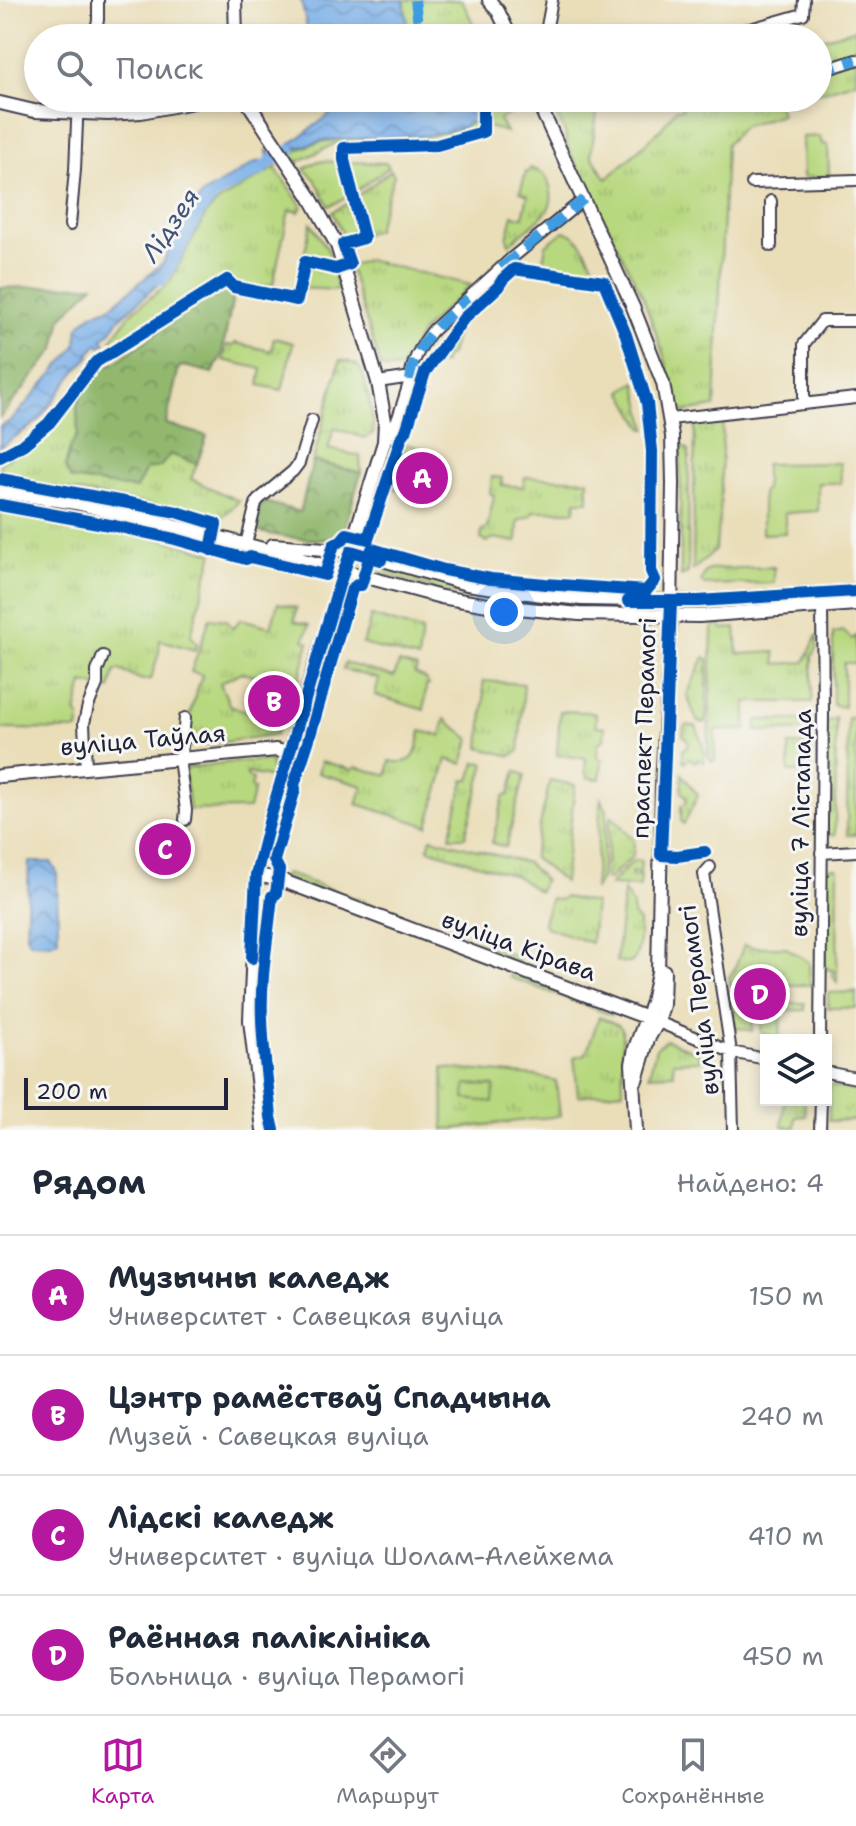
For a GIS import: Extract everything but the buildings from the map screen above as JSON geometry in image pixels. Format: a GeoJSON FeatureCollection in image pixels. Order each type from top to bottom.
{"type":"FeatureCollection","features":[{"type":"Feature","properties":{"kind":"main road"},"geometry":{"type":"LineString","coordinates":[[235,0],[236,24]]}},
{"type":"Feature","properties":{"kind":"main road"},"geometry":{"type":"LineString","coordinates":[[488,0],[497,24]]}},
{"type":"Feature","properties":{"kind":"main road"},"geometry":{"type":"LineString","coordinates":[[488,0],[504,24]]}},
{"type":"Feature","properties":{"kind":"main road"},"geometry":{"type":"LineString","coordinates":[[0,103],[24,109]]}},
{"type":"Feature","properties":{"kind":"main road"},"geometry":{"type":"LineString","coordinates":[[60,112],[141,112]]}},
{"type":"Feature","properties":{"kind":"main road"},"geometry":{"type":"LineString","coordinates":[[255,112],[337,245],[378,382],[385,421],[384,442],[289,753],[256,875],[250,1020],[263,1130]]}},
{"type":"Feature","properties":{"kind":"main road","name":"праспект Перамогі"},"geometry":{"type":"LineString","coordinates":[[543,112],[638,320],[663,383],[670,419],[673,483],[671,616],[662,786],[658,972],[652,1020],[634,1087],[636,1130]]}},
{"type":"Feature","properties":{"kind":"main road"},"geometry":{"type":"LineString","coordinates":[[0,491],[76,503],[246,544],[441,597],[488,605],[579,614],[699,616],[856,604]]}},
{"type":"Feature","properties":{"kind":"main road"},"geometry":{"type":"LineString","coordinates":[[246,544],[351,551],[442,578],[499,590],[582,599],[671,602],[856,591]]}},
{"type":"Feature","properties":{"kind":"main road","name":"вуліца Таўлая"},"geometry":{"type":"LineString","coordinates":[[0,776],[276,750],[289,753]]}},
{"type":"Feature","properties":{"kind":"main road","name":"вуліца Кірава"},"geometry":{"type":"LineString","coordinates":[[256,875],[278,879],[652,1020]]}},
{"type":"Feature","properties":{"kind":"street"},"geometry":{"type":"LineString","coordinates":[[97,24],[98,0]]}},
{"type":"Feature","properties":{"kind":"street"},"geometry":{"type":"LineString","coordinates":[[547,24],[552,0]]}},
{"type":"Feature","properties":{"kind":"street"},"geometry":{"type":"LineString","coordinates":[[768,24],[803,14],[804,0]]}},
{"type":"Feature","properties":{"kind":"street"},"geometry":{"type":"LineString","coordinates":[[832,68],[856,60]]}},
{"type":"Feature","properties":{"kind":"street"},"geometry":{"type":"LineString","coordinates":[[70,225],[76,113]]}},
{"type":"Feature","properties":{"kind":"street"},"geometry":{"type":"LineString","coordinates":[[752,183],[856,180]]}},
{"type":"Feature","properties":{"kind":"street"},"geometry":{"type":"LineString","coordinates":[[384,442],[398,418],[410,380],[411,366],[433,330],[513,257],[584,199]]}},
{"type":"Feature","properties":{"kind":"street"},"geometry":{"type":"LineString","coordinates":[[771,201],[771,246]]}},
{"type":"Feature","properties":{"kind":"street"},"geometry":{"type":"LineString","coordinates":[[804,403],[804,344],[822,321],[856,321]]}},
{"type":"Feature","properties":{"kind":"street"},"geometry":{"type":"LineString","coordinates":[[378,382],[410,380]]}},
{"type":"Feature","properties":{"kind":"street"},"geometry":{"type":"LineString","coordinates":[[670,419],[856,398]]}},
{"type":"Feature","properties":{"kind":"street"},"geometry":{"type":"LineString","coordinates":[[246,544],[258,500],[299,463],[312,420]]}},
{"type":"Feature","properties":{"kind":"street","name":"вуліца 7 Лістапада"},"geometry":{"type":"LineString","coordinates":[[820,1034],[822,606]]}},
{"type":"Feature","properties":{"kind":"street"},"geometry":{"type":"LineString","coordinates":[[86,768],[84,723],[103,656]]}},
{"type":"Feature","properties":{"kind":"street"},"geometry":{"type":"LineString","coordinates":[[185,718],[181,759],[185,820]]}},
{"type":"Feature","properties":{"kind":"street"},"geometry":{"type":"LineString","coordinates":[[821,853],[856,851]]}},
{"type":"Feature","properties":{"kind":"street","name":"вуліца Перамогі"},"geometry":{"type":"LineString","coordinates":[[710,867],[704,874],[731,1052],[733,1130]]}},
{"type":"Feature","properties":{"kind":"street","name":"вуліца Кірава"},"geometry":{"type":"LineString","coordinates":[[652,1020],[731,1052],[760,1058]]}},
{"type":"Feature","properties":{"kind":"street"},"geometry":{"type":"LineString","coordinates":[[832,1073],[856,1078]]}},
{"type":"Feature","properties":{"kind":"street"},"geometry":{"type":"LineString","coordinates":[[820,1130],[821,1106]]}},
{"type":"Feature","properties":{"kind":"green space"},"geometry":{"type":"Polygon","coordinates":[[[404,0],[462,0],[473,24],[407,24],[404,0]]]}},
{"type":"Feature","properties":{"kind":"green space"},"geometry":{"type":"Polygon","coordinates":[[[856,29],[856,81],[832,89],[832,36],[856,29]]]}},
{"type":"Feature","properties":{"kind":"green space"},"geometry":{"type":"Polygon","coordinates":[[[474,112],[512,112],[499,120],[506,132],[488,127],[434,140],[334,144],[298,162],[292,154],[325,141],[424,135],[462,128],[474,112]]]}},
{"type":"Feature","properties":{"kind":"green space"},"geometry":{"type":"Polygon","coordinates":[[[555,112],[597,112],[591,155],[607,179],[661,129],[674,112],[780,112],[742,127],[726,145],[715,407],[676,413],[666,362],[644,299],[577,167],[555,112]]]}},
{"type":"Feature","properties":{"kind":"green space"},"geometry":{"type":"Polygon","coordinates":[[[820,136],[822,144],[828,145],[829,178],[803,177],[802,137],[820,136]]]}},
{"type":"Feature","properties":{"kind":"green space"},"geometry":{"type":"Polygon","coordinates":[[[318,161],[342,162],[351,196],[329,206],[315,179],[304,169],[318,161]]]}},
{"type":"Feature","properties":{"kind":"green space"},"geometry":{"type":"Polygon","coordinates":[[[347,162],[386,163],[389,167],[355,192],[347,162]]]}},
{"type":"Feature","properties":{"kind":"green space"},"geometry":{"type":"Polygon","coordinates":[[[275,168],[302,206],[299,212],[289,210],[273,284],[248,286],[226,276],[118,347],[111,340],[132,312],[169,283],[206,214],[219,201],[275,168]]]}},
{"type":"Feature","properties":{"kind":"green space"},"geometry":{"type":"Polygon","coordinates":[[[530,168],[546,177],[551,190],[551,203],[541,217],[509,244],[507,238],[513,215],[523,217],[528,195],[520,192],[530,168]]]}},
{"type":"Feature","properties":{"kind":"green space"},"geometry":{"type":"Polygon","coordinates":[[[391,170],[394,175],[376,230],[366,234],[355,198],[391,170]]]}},
{"type":"Feature","properties":{"kind":"green space"},"geometry":{"type":"Polygon","coordinates":[[[352,201],[362,236],[346,241],[332,212],[352,201]]]}},
{"type":"Feature","properties":{"kind":"green space"},"geometry":{"type":"Polygon","coordinates":[[[311,223],[329,252],[338,290],[297,288],[311,223]]]}},
{"type":"Feature","properties":{"kind":"green space"},"geometry":{"type":"Polygon","coordinates":[[[564,231],[580,241],[587,252],[596,269],[591,276],[542,269],[546,245],[564,231]]]}},
{"type":"Feature","properties":{"kind":"green space"},"geometry":{"type":"Polygon","coordinates":[[[367,260],[471,285],[424,329],[398,368],[381,367],[349,266],[367,260]]]}},
{"type":"Feature","properties":{"kind":"green space"},"geometry":{"type":"Polygon","coordinates":[[[94,285],[62,317],[55,349],[0,418],[0,288],[94,285]]]}},
{"type":"Feature","properties":{"kind":"green space"},"geometry":{"type":"Polygon","coordinates":[[[221,287],[233,296],[222,354],[213,373],[179,367],[166,424],[207,436],[197,464],[170,454],[160,467],[146,469],[136,489],[71,479],[65,467],[78,434],[77,406],[90,376],[117,361],[221,287]]]}},
{"type":"Feature","properties":{"kind":"green space"},"geometry":{"type":"Polygon","coordinates":[[[456,331],[451,355],[446,356],[443,364],[426,360],[432,352],[456,331]]]}},
{"type":"Feature","properties":{"kind":"green space"},"geometry":{"type":"Polygon","coordinates":[[[274,338],[293,343],[282,390],[259,385],[262,369],[223,360],[227,345],[234,346],[235,343],[271,351],[274,338]]]}},
{"type":"Feature","properties":{"kind":"green space"},"geometry":{"type":"Polygon","coordinates":[[[340,360],[355,364],[362,372],[374,433],[365,438],[334,428],[328,449],[360,456],[361,473],[313,461],[340,360]]]}},
{"type":"Feature","properties":{"kind":"green space"},"geometry":{"type":"Polygon","coordinates":[[[90,376],[77,406],[78,434],[70,448],[146,469],[170,454],[197,464],[191,479],[239,501],[217,522],[163,507],[0,478],[0,464],[39,434],[90,376]]]}},
{"type":"Feature","properties":{"kind":"green space"},"geometry":{"type":"Polygon","coordinates":[[[636,382],[647,429],[644,429],[622,391],[636,382]]]}},
{"type":"Feature","properties":{"kind":"green space"},"geometry":{"type":"Polygon","coordinates":[[[723,419],[720,516],[715,550],[693,570],[695,422],[723,419]]]}},
{"type":"Feature","properties":{"kind":"green space"},"geometry":{"type":"Polygon","coordinates":[[[406,444],[427,450],[414,494],[393,488],[406,444]]]}},
{"type":"Feature","properties":{"kind":"green space"},"geometry":{"type":"Polygon","coordinates":[[[680,445],[689,452],[688,573],[681,576],[680,445]]]}},
{"type":"Feature","properties":{"kind":"green space"},"geometry":{"type":"Polygon","coordinates":[[[313,461],[361,473],[342,536],[312,539],[254,530],[259,507],[265,502],[300,512],[313,461]]]}},
{"type":"Feature","properties":{"kind":"green space"},"geometry":{"type":"Polygon","coordinates":[[[840,463],[841,483],[818,483],[818,511],[785,513],[785,533],[762,534],[765,464],[840,463]]]}},
{"type":"Feature","properties":{"kind":"green space"},"geometry":{"type":"Polygon","coordinates":[[[492,477],[502,478],[502,485],[523,487],[525,477],[588,480],[588,501],[576,501],[575,511],[534,511],[518,521],[517,542],[493,538],[487,542],[481,539],[482,530],[487,528],[494,496],[490,493],[492,477]]]}},
{"type":"Feature","properties":{"kind":"green space"},"geometry":{"type":"Polygon","coordinates":[[[0,508],[142,534],[213,553],[191,635],[197,644],[195,650],[160,640],[151,679],[142,680],[119,670],[115,671],[110,689],[83,683],[76,713],[80,717],[78,730],[0,729],[0,508]]]}},
{"type":"Feature","properties":{"kind":"green space"},"geometry":{"type":"Polygon","coordinates":[[[367,561],[434,582],[496,595],[574,603],[653,606],[654,609],[573,608],[503,602],[441,591],[365,568],[362,564],[367,561]]]}},
{"type":"Feature","properties":{"kind":"green space"},"geometry":{"type":"Polygon","coordinates":[[[774,567],[774,583],[705,585],[701,582],[705,572],[712,569],[774,567]]]}},
{"type":"Feature","properties":{"kind":"green space"},"geometry":{"type":"Polygon","coordinates":[[[278,603],[297,608],[294,621],[309,625],[304,640],[309,642],[299,680],[287,686],[241,672],[220,683],[230,706],[279,721],[276,734],[189,746],[187,730],[202,675],[191,672],[210,618],[226,620],[233,628],[241,619],[271,627],[278,603]]]}},
{"type":"Feature","properties":{"kind":"green space"},"geometry":{"type":"Polygon","coordinates":[[[371,616],[422,631],[418,659],[363,644],[371,616]]]}},
{"type":"Feature","properties":{"kind":"green space"},"geometry":{"type":"Polygon","coordinates":[[[721,624],[722,629],[736,628],[738,654],[775,652],[776,664],[805,662],[817,635],[817,649],[812,656],[812,702],[746,702],[746,730],[715,730],[715,761],[711,761],[708,754],[712,629],[721,624]]]}},
{"type":"Feature","properties":{"kind":"green space"},"geometry":{"type":"Polygon","coordinates":[[[843,631],[852,639],[856,636],[856,663],[844,663],[844,707],[833,705],[833,633],[843,631]]]}},
{"type":"Feature","properties":{"kind":"green space"},"geometry":{"type":"Polygon","coordinates":[[[704,657],[708,659],[704,723],[697,721],[687,695],[704,657]]]}},
{"type":"Feature","properties":{"kind":"green space"},"geometry":{"type":"Polygon","coordinates":[[[345,663],[394,677],[399,663],[417,668],[415,674],[424,678],[429,685],[426,686],[424,710],[375,695],[379,679],[343,669],[345,663]]]}},
{"type":"Feature","properties":{"kind":"green space"},"geometry":{"type":"Polygon","coordinates":[[[483,681],[524,684],[519,751],[511,756],[480,748],[483,681]]]}},
{"type":"Feature","properties":{"kind":"green space"},"geometry":{"type":"Polygon","coordinates":[[[560,711],[596,714],[596,726],[605,727],[604,740],[598,743],[597,757],[602,760],[600,779],[588,778],[586,758],[557,755],[560,711]]]}},
{"type":"Feature","properties":{"kind":"green space"},"geometry":{"type":"Polygon","coordinates":[[[836,718],[835,835],[823,835],[825,723],[836,718]]]}},
{"type":"Feature","properties":{"kind":"green space"},"geometry":{"type":"Polygon","coordinates":[[[848,718],[856,718],[856,835],[847,835],[848,718]]]}},
{"type":"Feature","properties":{"kind":"green space"},"geometry":{"type":"Polygon","coordinates":[[[445,719],[470,739],[463,764],[447,759],[428,826],[357,804],[363,786],[318,773],[321,761],[387,775],[390,761],[405,762],[414,756],[421,731],[441,736],[445,719]]]}},
{"type":"Feature","properties":{"kind":"green space"},"geometry":{"type":"Polygon","coordinates":[[[757,720],[817,720],[817,731],[757,731],[757,720]]]}},
{"type":"Feature","properties":{"kind":"green space"},"geometry":{"type":"Polygon","coordinates":[[[686,725],[696,726],[705,752],[704,762],[689,758],[683,761],[683,750],[689,744],[683,735],[686,725]]]}},
{"type":"Feature","properties":{"kind":"green space"},"geometry":{"type":"Polygon","coordinates":[[[789,745],[811,745],[810,772],[789,772],[789,745]]]}},
{"type":"Feature","properties":{"kind":"green space"},"geometry":{"type":"Polygon","coordinates":[[[270,760],[273,778],[247,773],[247,777],[253,779],[251,788],[254,789],[249,809],[190,810],[185,775],[187,768],[270,760]]]}},
{"type":"Feature","properties":{"kind":"green space"},"geometry":{"type":"Polygon","coordinates":[[[476,762],[485,763],[465,837],[450,837],[464,780],[470,780],[476,762]]]}},
{"type":"Feature","properties":{"kind":"green space"},"geometry":{"type":"Polygon","coordinates":[[[516,771],[525,775],[506,847],[492,843],[504,796],[509,795],[516,771]]]}},
{"type":"Feature","properties":{"kind":"green space"},"geometry":{"type":"Polygon","coordinates":[[[682,774],[698,795],[684,824],[681,821],[681,806],[686,803],[687,797],[682,792],[682,774]]]}},
{"type":"Feature","properties":{"kind":"green space"},"geometry":{"type":"Polygon","coordinates":[[[550,780],[575,785],[564,882],[533,857],[550,780]]]}},
{"type":"Feature","properties":{"kind":"green space"},"geometry":{"type":"Polygon","coordinates":[[[601,799],[607,811],[601,879],[594,890],[601,799]]]}},
{"type":"Feature","properties":{"kind":"green space"},"geometry":{"type":"Polygon","coordinates":[[[612,816],[634,840],[633,856],[608,880],[605,878],[612,816]]]}},
{"type":"Feature","properties":{"kind":"green space"},"geometry":{"type":"Polygon","coordinates":[[[431,838],[527,863],[544,880],[539,892],[516,876],[428,849],[431,838]]]}},
{"type":"Feature","properties":{"kind":"green space"},"geometry":{"type":"Polygon","coordinates":[[[641,861],[640,873],[633,872],[631,875],[641,875],[640,887],[610,885],[632,862],[641,861]]]}},
{"type":"Feature","properties":{"kind":"green space"},"geometry":{"type":"Polygon","coordinates":[[[826,868],[838,868],[837,982],[833,971],[825,968],[826,868]]]}},
{"type":"Feature","properties":{"kind":"green space"},"geometry":{"type":"Polygon","coordinates":[[[285,873],[519,957],[517,962],[283,878],[285,873]]]}},
{"type":"Feature","properties":{"kind":"green space"},"geometry":{"type":"Polygon","coordinates":[[[624,891],[639,922],[638,950],[630,963],[616,962],[624,891]]]}},
{"type":"Feature","properties":{"kind":"green space"},"geometry":{"type":"Polygon","coordinates":[[[564,897],[595,903],[591,943],[546,927],[543,922],[551,898],[559,900],[564,897]]]}},
{"type":"Feature","properties":{"kind":"green space"},"geometry":{"type":"Polygon","coordinates":[[[744,945],[785,947],[809,962],[810,985],[730,985],[729,977],[744,945]]]}},
{"type":"Feature","properties":{"kind":"green space"},"geometry":{"type":"Polygon","coordinates":[[[511,972],[613,1011],[611,1015],[509,977],[511,972]]]}},
{"type":"Feature","properties":{"kind":"green space"},"geometry":{"type":"Polygon","coordinates":[[[856,992],[856,1008],[828,1008],[828,993],[856,992]]]}},
{"type":"Feature","properties":{"kind":"green space"},"geometry":{"type":"Polygon","coordinates":[[[731,1002],[754,1003],[752,1031],[734,1027],[731,1002]]]}},
{"type":"Feature","properties":{"kind":"green space"},"geometry":{"type":"Polygon","coordinates":[[[764,1003],[805,1003],[805,1010],[782,1011],[780,1034],[761,1033],[764,1003]]]}},
{"type":"Feature","properties":{"kind":"green space"},"geometry":{"type":"Polygon","coordinates":[[[599,1017],[622,1029],[623,1091],[578,1096],[574,1057],[586,1054],[599,1017]]]}},
{"type":"Feature","properties":{"kind":"green space"},"geometry":{"type":"Polygon","coordinates":[[[666,1040],[699,1053],[700,1061],[673,1062],[674,1074],[649,1075],[656,1048],[666,1040]]]}},
{"type":"Feature","properties":{"kind":"green space"},"geometry":{"type":"Polygon","coordinates":[[[443,1068],[537,1076],[556,1081],[560,1116],[444,1130],[443,1068]]]}},
{"type":"Feature","properties":{"kind":"green space"},"geometry":{"type":"Polygon","coordinates":[[[466,1084],[494,1086],[493,1102],[465,1099],[466,1084]]]}},
{"type":"Feature","properties":{"kind":"green space"},"geometry":{"type":"Polygon","coordinates":[[[832,1086],[856,1091],[856,1120],[829,1121],[832,1086]]]}},
{"type":"Feature","properties":{"kind":"green space"},"geometry":{"type":"Polygon","coordinates":[[[784,1106],[805,1106],[806,1116],[795,1117],[795,1127],[782,1127],[784,1106]]]}},
{"type":"Feature","properties":{"kind":"water"},"geometry":{"type":"Polygon","coordinates":[[[301,0],[404,0],[407,24],[306,24],[301,0]]]}},
{"type":"Feature","properties":{"kind":"water"},"geometry":{"type":"Polygon","coordinates":[[[328,112],[476,112],[477,117],[475,123],[462,128],[425,136],[324,140],[288,151],[288,146],[329,115],[328,112]]]}},
{"type":"Feature","properties":{"kind":"water"},"geometry":{"type":"Polygon","coordinates":[[[267,149],[277,166],[271,163],[210,197],[196,214],[165,278],[118,320],[102,339],[106,343],[101,347],[98,344],[89,354],[37,422],[0,447],[0,426],[11,421],[69,355],[76,345],[78,327],[93,313],[109,308],[163,263],[184,218],[203,194],[256,162],[266,161],[267,149]]]}},
{"type":"Feature","properties":{"kind":"water"},"geometry":{"type":"Polygon","coordinates":[[[29,862],[51,862],[57,872],[58,939],[51,943],[30,942],[26,935],[29,862]]]}},
{"type":"Feature","properties":{"kind":"waterway","name":"Лідзея"},"geometry":{"type":"LineString","coordinates":[[161,280],[197,215],[215,194],[290,150]]}},
{"type":"Feature","properties":{"kind":"marked path"},"geometry":{"type":"LineString","coordinates":[[415,0],[418,24]]}},
{"type":"Feature","properties":{"kind":"marked path"},"geometry":{"type":"LineString","coordinates":[[832,68],[856,60]]}},
{"type":"Feature","properties":{"kind":"marked path"},"geometry":{"type":"LineString","coordinates":[[501,268],[584,199]]}},
{"type":"Feature","properties":{"kind":"marked path"},"geometry":{"type":"LineString","coordinates":[[410,380],[412,367],[423,344],[468,298]]}},
{"type":"Feature","properties":{"kind":"cycle path"},"geometry":{"type":"LineString","coordinates":[[0,457],[24,444],[49,423],[96,362],[227,280],[234,287],[297,300],[305,262],[336,269],[350,264],[343,244],[364,238],[344,160],[344,148],[437,145],[483,132],[483,112]]}},
{"type":"Feature","properties":{"kind":"cycle path"},"geometry":{"type":"LineString","coordinates":[[0,505],[115,526],[325,575],[334,544],[347,534],[368,539],[425,372],[464,318],[514,269],[604,282],[626,335],[647,403],[652,451],[651,571],[655,580],[646,591],[491,579],[444,570],[372,549],[361,585],[352,589],[274,860],[279,870],[276,894],[272,896],[262,1004],[264,1056],[274,1130]]}},
{"type":"Feature","properties":{"kind":"cycle path"},"geometry":{"type":"LineString","coordinates":[[0,479],[177,512],[216,524],[211,550]]}},
{"type":"Feature","properties":{"kind":"cycle path"},"geometry":{"type":"LineString","coordinates":[[252,958],[256,875],[339,585],[351,551],[381,560]]}},
{"type":"Feature","properties":{"kind":"cycle path"},"geometry":{"type":"LineString","coordinates":[[628,601],[698,601],[856,591]]}},
{"type":"Feature","properties":{"kind":"cycle path"},"geometry":{"type":"LineString","coordinates":[[671,602],[661,855],[705,852]]}},
{"type":"Feature","properties":{"kind":"place","name":"Музычны каледж"},"geometry":{"type":"Point","coordinates":[422,478]}},
{"type":"Feature","properties":{"kind":"place","name":"Цэнтр рамёстваў Спадчына"},"geometry":{"type":"Point","coordinates":[274,701]}},
{"type":"Feature","properties":{"kind":"place","name":"Лідскі каледж"},"geometry":{"type":"Point","coordinates":[165,849]}},
{"type":"Feature","properties":{"kind":"place","name":"Раённая паліклініка"},"geometry":{"type":"Point","coordinates":[760,994]}}]}
